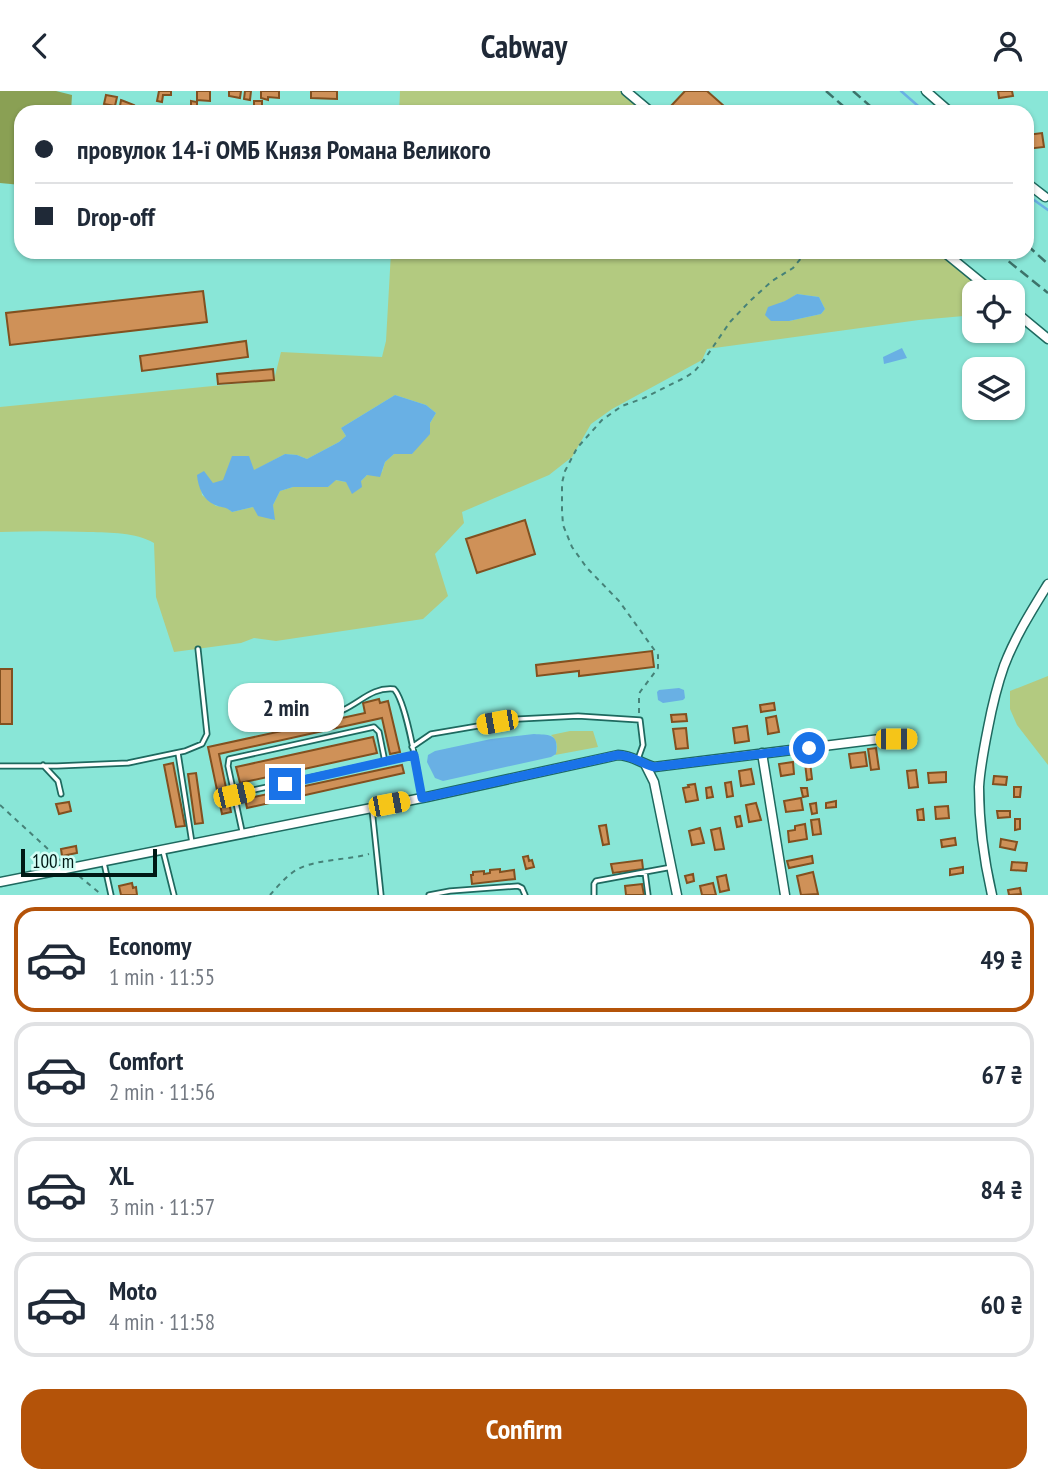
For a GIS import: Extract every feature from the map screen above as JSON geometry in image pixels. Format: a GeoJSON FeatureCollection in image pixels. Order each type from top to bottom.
{"type":"FeatureCollection","features":[{"type":"Feature","properties":{"kind":"street"},"geometry":{"type":"LineString","coordinates":[[626,91],[642,105]]}},
{"type":"Feature","properties":{"kind":"street"},"geometry":{"type":"LineString","coordinates":[[926,91],[942,105]]}},
{"type":"Feature","properties":{"kind":"street"},"geometry":{"type":"LineString","coordinates":[[1034,188],[1045,197]]}},
{"type":"Feature","properties":{"kind":"street"},"geometry":{"type":"LineString","coordinates":[[953,259],[978,280]]}},
{"type":"Feature","properties":{"kind":"street"},"geometry":{"type":"LineString","coordinates":[[1025,320],[1048,339]]}},
{"type":"Feature","properties":{"kind":"street"},"geometry":{"type":"LineString","coordinates":[[992,895],[980,818],[981,770],[986,735],[1005,663],[1048,585]]}},
{"type":"Feature","properties":{"kind":"street"},"geometry":{"type":"LineString","coordinates":[[0,882],[422,798],[618,755],[626,755],[654,767],[880,739],[912,739]]}},
{"type":"Feature","properties":{"kind":"street"},"geometry":{"type":"LineString","coordinates":[[762,753],[785,895]]}},
{"type":"Feature","properties":{"kind":"street"},"geometry":{"type":"LineString","coordinates":[[641,761],[654,782],[677,895]]}},
{"type":"Feature","properties":{"kind":"lane"},"geometry":{"type":"LineString","coordinates":[[0,766],[128,763],[178,753],[202,744],[206,738],[198,649]]}},
{"type":"Feature","properties":{"kind":"lane"},"geometry":{"type":"LineString","coordinates":[[294,720],[338,712],[370,692],[394,689],[400,699],[422,798]]}},
{"type":"Feature","properties":{"kind":"lane"},"geometry":{"type":"LineString","coordinates":[[412,747],[431,734],[519,719],[578,716],[640,720],[643,745],[641,761]]}},
{"type":"Feature","properties":{"kind":"lane"},"geometry":{"type":"LineString","coordinates":[[242,833],[228,766],[229,759],[374,727],[379,732],[385,762]]}},
{"type":"Feature","properties":{"kind":"lane"},"geometry":{"type":"LineString","coordinates":[[178,753],[192,843]]}},
{"type":"Feature","properties":{"kind":"lane"},"geometry":{"type":"LineString","coordinates":[[234,795],[414,755]]}},
{"type":"Feature","properties":{"kind":"lane"},"geometry":{"type":"LineString","coordinates":[[43,765],[58,781],[61,794]]}},
{"type":"Feature","properties":{"kind":"lane"},"geometry":{"type":"LineString","coordinates":[[371,807],[382,895]]}},
{"type":"Feature","properties":{"kind":"lane"},"geometry":{"type":"LineString","coordinates":[[162,849],[174,895]]}},
{"type":"Feature","properties":{"kind":"lane"},"geometry":{"type":"LineString","coordinates":[[103,861],[111,895]]}},
{"type":"Feature","properties":{"kind":"lane"},"geometry":{"type":"LineString","coordinates":[[594,895],[596,881],[672,867]]}},
{"type":"Feature","properties":{"kind":"lane"},"geometry":{"type":"LineString","coordinates":[[645,872],[648,895]]}},
{"type":"Feature","properties":{"kind":"lane"},"geometry":{"type":"LineString","coordinates":[[429,895],[519,886],[525,895]]}},
{"type":"Feature","properties":{"kind":"path"},"geometry":{"type":"LineString","coordinates":[[640,720],[640,692],[658,667],[656,650],[619,601],[572,548],[562,518],[563,480],[572,457],[593,428],[622,406],[688,376],[701,364],[730,323],[762,288],[793,268],[800,259]]}},
{"type":"Feature","properties":{"kind":"path"},"geometry":{"type":"LineString","coordinates":[[0,805],[102,895]]}},
{"type":"Feature","properties":{"kind":"path"},"geometry":{"type":"LineString","coordinates":[[270,895],[298,869],[363,856],[377,850]]}},
{"type":"Feature","properties":{"kind":"green space"},"geometry":{"type":"Polygon","coordinates":[[[0,91],[56,91],[72,95],[71,105],[14,105],[14,184],[0,183],[0,91]]]}},
{"type":"Feature","properties":{"kind":"green space"},"geometry":{"type":"Polygon","coordinates":[[[400,91],[620,91],[637,105],[399,105],[400,91]]]}},
{"type":"Feature","properties":{"kind":"green space"},"geometry":{"type":"Polygon","coordinates":[[[391,259],[945,259],[971,280],[962,280],[962,316],[707,349],[702,360],[612,409],[591,424],[572,457],[549,475],[462,512],[464,523],[435,554],[448,596],[423,619],[276,641],[254,638],[241,643],[174,652],[156,597],[154,543],[131,535],[114,533],[0,532],[0,407],[274,380],[281,352],[382,357],[386,341],[391,259]],[[797,294],[779,303],[789,321],[821,314],[825,309],[819,297],[797,294]],[[395,395],[341,428],[346,436],[339,442],[307,459],[285,454],[253,471],[201,488],[202,495],[216,506],[226,507],[232,512],[253,507],[274,520],[273,505],[280,491],[293,487],[328,487],[335,480],[361,481],[367,475],[382,472],[385,462],[394,454],[412,454],[436,413],[426,405],[395,395]]]}},
{"type":"Feature","properties":{"kind":"green space"},"geometry":{"type":"Polygon","coordinates":[[[1048,676],[1048,765],[1017,725],[1010,709],[1010,691],[1048,676]]]}},
{"type":"Feature","properties":{"kind":"green space"},"geometry":{"type":"Polygon","coordinates":[[[570,731],[593,731],[598,747],[555,755],[557,745],[551,735],[570,731]]]}},
{"type":"Feature","properties":{"kind":"water"},"geometry":{"type":"Polygon","coordinates":[[[797,294],[819,297],[825,309],[821,314],[789,321],[771,321],[765,315],[768,307],[797,294]]]}},
{"type":"Feature","properties":{"kind":"water"},"geometry":{"type":"Polygon","coordinates":[[[902,348],[907,358],[884,364],[883,357],[902,348]]]}},
{"type":"Feature","properties":{"kind":"water"},"geometry":{"type":"Polygon","coordinates":[[[395,395],[426,405],[436,413],[430,423],[430,434],[412,454],[394,454],[385,462],[380,477],[367,475],[361,481],[362,487],[352,494],[346,482],[336,480],[328,487],[293,487],[280,491],[273,505],[275,520],[258,516],[253,507],[232,512],[211,503],[202,493],[197,475],[204,471],[213,483],[223,480],[232,456],[249,456],[254,470],[285,454],[307,459],[346,436],[341,428],[395,395]]]}},
{"type":"Feature","properties":{"kind":"water"},"geometry":{"type":"Polygon","coordinates":[[[659,690],[684,690],[683,700],[663,703],[658,700],[659,690]]]}},
{"type":"Feature","properties":{"kind":"water"},"geometry":{"type":"Polygon","coordinates":[[[534,734],[555,739],[556,754],[443,781],[435,778],[427,762],[428,755],[435,751],[491,739],[534,734]]]}},
{"type":"Feature","properties":{"kind":"building"},"geometry":{"type":"Polygon","coordinates":[[[159,91],[171,91],[171,95],[163,95],[162,102],[157,101],[159,91]]]}},
{"type":"Feature","properties":{"kind":"building"},"geometry":{"type":"Polygon","coordinates":[[[197,91],[210,91],[210,101],[197,100],[197,91]]]}},
{"type":"Feature","properties":{"kind":"building"},"geometry":{"type":"Polygon","coordinates":[[[229,91],[241,91],[240,98],[229,96],[229,91]]]}},
{"type":"Feature","properties":{"kind":"building"},"geometry":{"type":"Polygon","coordinates":[[[245,91],[251,91],[250,100],[244,99],[245,91]]]}},
{"type":"Feature","properties":{"kind":"building"},"geometry":{"type":"Polygon","coordinates":[[[261,91],[279,91],[279,98],[261,98],[261,91]]]}},
{"type":"Feature","properties":{"kind":"building"},"geometry":{"type":"Polygon","coordinates":[[[311,91],[337,91],[337,99],[311,98],[311,91]]]}},
{"type":"Feature","properties":{"kind":"building"},"geometry":{"type":"Polygon","coordinates":[[[685,91],[707,91],[723,105],[672,105],[685,91]]]}},
{"type":"Feature","properties":{"kind":"building"},"geometry":{"type":"Polygon","coordinates":[[[998,91],[1012,91],[1013,96],[999,98],[998,91]]]}},
{"type":"Feature","properties":{"kind":"building"},"geometry":{"type":"Polygon","coordinates":[[[106,95],[117,97],[115,105],[104,104],[106,95]]]}},
{"type":"Feature","properties":{"kind":"building"},"geometry":{"type":"Polygon","coordinates":[[[121,100],[134,105],[120,105],[121,100]]]}},
{"type":"Feature","properties":{"kind":"building"},"geometry":{"type":"Polygon","coordinates":[[[254,101],[262,101],[262,105],[254,105],[254,101]]]}},
{"type":"Feature","properties":{"kind":"building"},"geometry":{"type":"Polygon","coordinates":[[[1042,133],[1044,147],[1034,148],[1034,134],[1042,133]]]}},
{"type":"Feature","properties":{"kind":"building"},"geometry":{"type":"Polygon","coordinates":[[[203,291],[207,322],[10,345],[6,313],[203,291]]]}},
{"type":"Feature","properties":{"kind":"building"},"geometry":{"type":"Polygon","coordinates":[[[246,341],[248,357],[142,371],[140,356],[246,341]]]}},
{"type":"Feature","properties":{"kind":"building"},"geometry":{"type":"Polygon","coordinates":[[[273,369],[274,380],[218,384],[217,374],[273,369]]]}},
{"type":"Feature","properties":{"kind":"building"},"geometry":{"type":"Polygon","coordinates":[[[525,520],[535,554],[477,573],[466,539],[525,520]]]}},
{"type":"Feature","properties":{"kind":"building"},"geometry":{"type":"Polygon","coordinates":[[[652,651],[654,667],[579,676],[579,671],[537,676],[536,665],[652,651]]]}},
{"type":"Feature","properties":{"kind":"building"},"geometry":{"type":"Polygon","coordinates":[[[0,669],[12,669],[12,724],[0,724],[0,669]]]}},
{"type":"Feature","properties":{"kind":"building"},"geometry":{"type":"Polygon","coordinates":[[[379,699],[380,703],[388,701],[400,752],[390,754],[382,718],[219,754],[231,812],[222,814],[208,747],[365,713],[363,703],[379,699]]]}},
{"type":"Feature","properties":{"kind":"building"},"geometry":{"type":"Polygon","coordinates":[[[774,703],[775,710],[761,712],[760,705],[774,703]]]}},
{"type":"Feature","properties":{"kind":"building"},"geometry":{"type":"Polygon","coordinates":[[[686,714],[687,721],[672,722],[671,715],[686,714]]]}},
{"type":"Feature","properties":{"kind":"building"},"geometry":{"type":"Polygon","coordinates":[[[776,716],[779,732],[768,734],[766,718],[776,716]]]}},
{"type":"Feature","properties":{"kind":"building"},"geometry":{"type":"Polygon","coordinates":[[[747,726],[749,741],[735,743],[733,728],[747,726]]]}},
{"type":"Feature","properties":{"kind":"building"},"geometry":{"type":"Polygon","coordinates":[[[686,728],[688,748],[676,749],[673,729],[686,728]]]}},
{"type":"Feature","properties":{"kind":"building"},"geometry":{"type":"Polygon","coordinates":[[[373,737],[377,753],[240,783],[236,767],[373,737]]]}},
{"type":"Feature","properties":{"kind":"building"},"geometry":{"type":"Polygon","coordinates":[[[876,748],[879,769],[871,770],[868,749],[876,748]]]}},
{"type":"Feature","properties":{"kind":"building"},"geometry":{"type":"Polygon","coordinates":[[[865,752],[867,766],[851,768],[849,754],[865,752]]]}},
{"type":"Feature","properties":{"kind":"building"},"geometry":{"type":"Polygon","coordinates":[[[793,762],[794,774],[781,776],[779,764],[793,762]]]}},
{"type":"Feature","properties":{"kind":"building"},"geometry":{"type":"Polygon","coordinates":[[[810,762],[812,779],[807,780],[805,763],[810,762]]]}},
{"type":"Feature","properties":{"kind":"building"},"geometry":{"type":"Polygon","coordinates":[[[173,763],[185,826],[176,827],[164,765],[173,763]]]}},
{"type":"Feature","properties":{"kind":"building"},"geometry":{"type":"Polygon","coordinates":[[[402,765],[404,773],[247,808],[245,799],[402,765]]]}},
{"type":"Feature","properties":{"kind":"building"},"geometry":{"type":"Polygon","coordinates":[[[751,769],[754,784],[741,786],[739,771],[751,769]]]}},
{"type":"Feature","properties":{"kind":"building"},"geometry":{"type":"Polygon","coordinates":[[[916,770],[918,787],[909,788],[907,771],[916,770]]]}},
{"type":"Feature","properties":{"kind":"building"},"geometry":{"type":"Polygon","coordinates":[[[946,772],[946,782],[929,783],[928,773],[946,772]]]}},
{"type":"Feature","properties":{"kind":"building"},"geometry":{"type":"Polygon","coordinates":[[[196,773],[203,823],[195,824],[188,774],[196,773]]]}},
{"type":"Feature","properties":{"kind":"building"},"geometry":{"type":"Polygon","coordinates":[[[994,776],[1007,777],[1006,785],[993,784],[994,776]]]}},
{"type":"Feature","properties":{"kind":"building"},"geometry":{"type":"Polygon","coordinates":[[[731,782],[733,796],[727,797],[725,783],[731,782]]]}},
{"type":"Feature","properties":{"kind":"building"},"geometry":{"type":"Polygon","coordinates":[[[695,784],[698,800],[686,802],[683,788],[695,784]]]}},
{"type":"Feature","properties":{"kind":"building"},"geometry":{"type":"Polygon","coordinates":[[[711,787],[713,797],[707,798],[706,788],[711,787]]]}},
{"type":"Feature","properties":{"kind":"building"},"geometry":{"type":"Polygon","coordinates":[[[1014,787],[1021,787],[1020,797],[1014,797],[1014,787]]]}},
{"type":"Feature","properties":{"kind":"building"},"geometry":{"type":"Polygon","coordinates":[[[801,788],[807,788],[808,796],[803,797],[801,788]]]}},
{"type":"Feature","properties":{"kind":"building"},"geometry":{"type":"Polygon","coordinates":[[[801,798],[803,810],[786,812],[784,801],[801,798]]]}},
{"type":"Feature","properties":{"kind":"building"},"geometry":{"type":"Polygon","coordinates":[[[836,801],[836,807],[826,808],[826,803],[836,801]]]}},
{"type":"Feature","properties":{"kind":"building"},"geometry":{"type":"Polygon","coordinates":[[[69,802],[71,811],[59,814],[56,804],[69,802]]]}},
{"type":"Feature","properties":{"kind":"building"},"geometry":{"type":"Polygon","coordinates":[[[756,803],[761,820],[749,822],[746,805],[756,803]]]}},
{"type":"Feature","properties":{"kind":"building"},"geometry":{"type":"Polygon","coordinates":[[[816,803],[817,813],[812,814],[810,804],[816,803]]]}},
{"type":"Feature","properties":{"kind":"building"},"geometry":{"type":"Polygon","coordinates":[[[948,806],[949,818],[936,819],[935,807],[948,806]]]}},
{"type":"Feature","properties":{"kind":"building"},"geometry":{"type":"Polygon","coordinates":[[[923,809],[924,820],[918,820],[917,810],[923,809]]]}},
{"type":"Feature","properties":{"kind":"building"},"geometry":{"type":"Polygon","coordinates":[[[997,811],[1010,811],[1010,817],[998,818],[997,811]]]}},
{"type":"Feature","properties":{"kind":"building"},"geometry":{"type":"Polygon","coordinates":[[[740,816],[742,826],[737,827],[735,817],[740,816]]]}},
{"type":"Feature","properties":{"kind":"building"},"geometry":{"type":"Polygon","coordinates":[[[819,819],[821,834],[813,835],[811,820],[819,819]]]}},
{"type":"Feature","properties":{"kind":"building"},"geometry":{"type":"Polygon","coordinates":[[[1015,819],[1020,819],[1020,829],[1015,830],[1015,819]]]}},
{"type":"Feature","properties":{"kind":"building"},"geometry":{"type":"Polygon","coordinates":[[[805,824],[807,839],[789,842],[788,831],[805,824]]]}},
{"type":"Feature","properties":{"kind":"building"},"geometry":{"type":"Polygon","coordinates":[[[606,825],[609,844],[603,845],[599,826],[606,825]]]}},
{"type":"Feature","properties":{"kind":"building"},"geometry":{"type":"Polygon","coordinates":[[[700,828],[704,843],[692,845],[689,831],[700,828]]]}},
{"type":"Feature","properties":{"kind":"building"},"geometry":{"type":"Polygon","coordinates":[[[720,828],[724,849],[715,850],[711,830],[720,828]]]}},
{"type":"Feature","properties":{"kind":"building"},"geometry":{"type":"Polygon","coordinates":[[[955,838],[956,845],[942,847],[941,840],[955,838]]]}},
{"type":"Feature","properties":{"kind":"building"},"geometry":{"type":"Polygon","coordinates":[[[1001,839],[1017,842],[1015,850],[1000,847],[1001,839]]]}},
{"type":"Feature","properties":{"kind":"building"},"geometry":{"type":"Polygon","coordinates":[[[76,846],[77,853],[62,856],[61,849],[76,846]]]}},
{"type":"Feature","properties":{"kind":"building"},"geometry":{"type":"Polygon","coordinates":[[[528,856],[534,867],[526,869],[523,857],[528,856]]]}},
{"type":"Feature","properties":{"kind":"building"},"geometry":{"type":"Polygon","coordinates":[[[812,856],[813,863],[789,868],[787,861],[812,856]]]}},
{"type":"Feature","properties":{"kind":"building"},"geometry":{"type":"Polygon","coordinates":[[[642,860],[643,869],[613,873],[611,864],[642,860]]]}},
{"type":"Feature","properties":{"kind":"building"},"geometry":{"type":"Polygon","coordinates":[[[1012,862],[1027,863],[1026,871],[1011,870],[1012,862]]]}},
{"type":"Feature","properties":{"kind":"building"},"geometry":{"type":"Polygon","coordinates":[[[963,867],[963,873],[950,875],[950,869],[963,867]]]}},
{"type":"Feature","properties":{"kind":"building"},"geometry":{"type":"Polygon","coordinates":[[[500,869],[500,872],[514,870],[515,879],[472,884],[473,872],[484,871],[484,874],[500,869]]]}},
{"type":"Feature","properties":{"kind":"building"},"geometry":{"type":"Polygon","coordinates":[[[813,872],[818,894],[801,895],[797,876],[813,872]]]}},
{"type":"Feature","properties":{"kind":"building"},"geometry":{"type":"Polygon","coordinates":[[[693,874],[694,881],[687,883],[685,876],[693,874]]]}},
{"type":"Feature","properties":{"kind":"building"},"geometry":{"type":"Polygon","coordinates":[[[726,875],[729,890],[720,892],[717,877],[726,875]]]}},
{"type":"Feature","properties":{"kind":"building"},"geometry":{"type":"Polygon","coordinates":[[[132,883],[133,888],[136,887],[137,895],[121,895],[119,886],[132,883]]]}},
{"type":"Feature","properties":{"kind":"building"},"geometry":{"type":"Polygon","coordinates":[[[713,883],[716,895],[702,895],[700,886],[713,883]]]}},
{"type":"Feature","properties":{"kind":"building"},"geometry":{"type":"Polygon","coordinates":[[[642,884],[644,895],[626,895],[625,886],[642,884]]]}},
{"type":"Feature","properties":{"kind":"building"},"geometry":{"type":"Polygon","coordinates":[[[1020,888],[1021,894],[1009,895],[1008,890],[1020,888]]]}},
{"type":"Feature","properties":{"kind":"waterway"},"geometry":{"type":"LineString","coordinates":[[901,91],[917,105]]}},
{"type":"Feature","properties":{"kind":"waterway"},"geometry":{"type":"LineString","coordinates":[[1034,200],[1048,210]]}},
{"type":"Feature","properties":{"kind":"railway"},"geometry":{"type":"LineString","coordinates":[[826,91],[842,105]]}},
{"type":"Feature","properties":{"kind":"railway"},"geometry":{"type":"LineString","coordinates":[[853,91],[869,105]]}},
{"type":"Feature","properties":{"kind":"railway"},"geometry":{"type":"LineString","coordinates":[[1034,251],[1048,264]]}},
{"type":"Feature","properties":{"kind":"railway"},"geometry":{"type":"LineString","coordinates":[[1006,259],[1048,293]]}},
{"type":"Feature","properties":{"kind":"route"},"geometry":{"type":"LineString","coordinates":[[285,784],[414,755],[422,798],[618,755],[638,759],[654,767],[809,748]]}}]}
